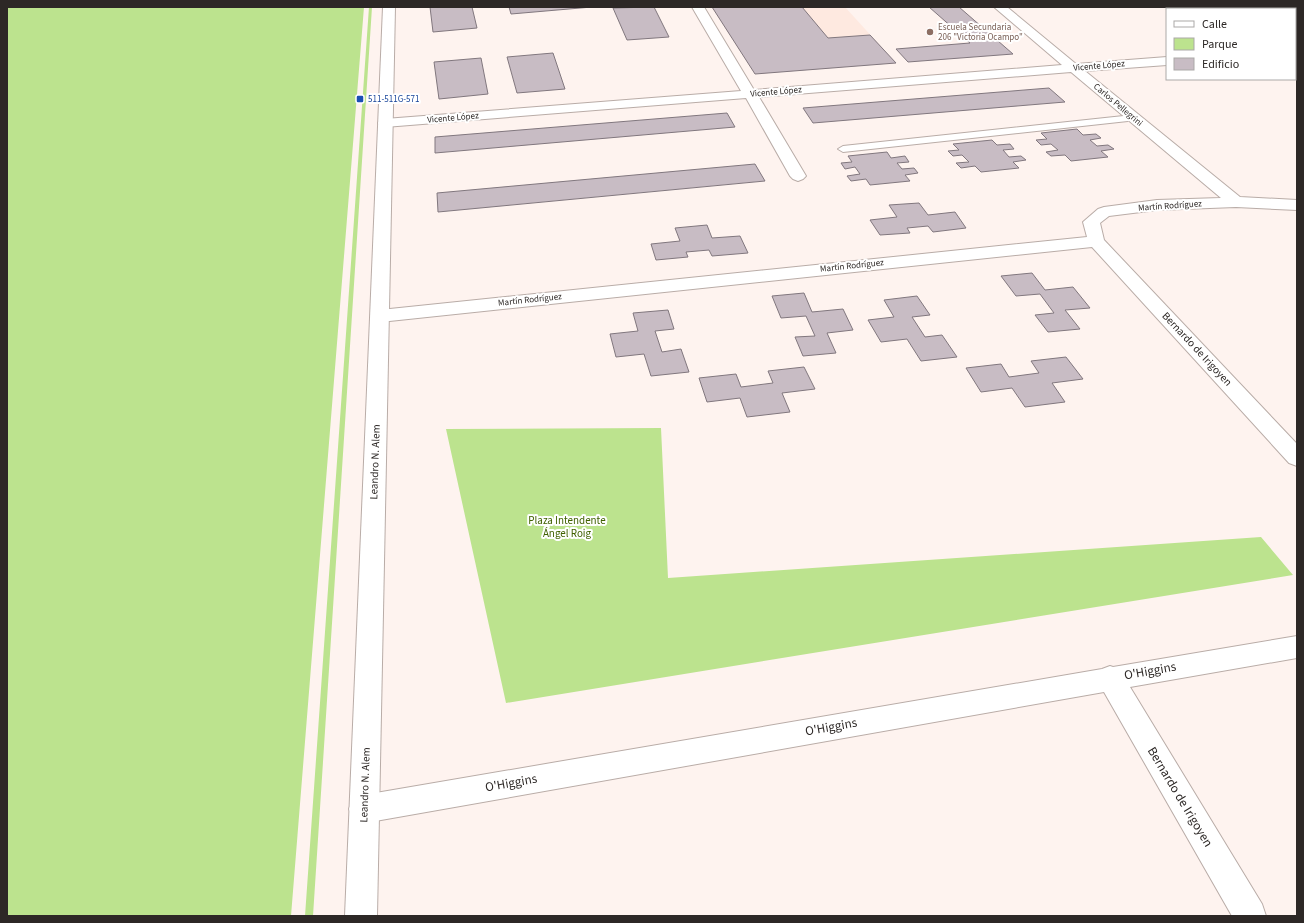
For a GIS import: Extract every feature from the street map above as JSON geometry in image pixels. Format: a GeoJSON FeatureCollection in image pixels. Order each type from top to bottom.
{"type":"FeatureCollection","features":[{"type":"Feature","properties":{"kind":"street","name":"Leandro N. Alem"},"geometry":{"type":"LineString","coordinates":[[361,916],[389,7]]}},
{"type":"Feature","properties":{"kind":"street"},"geometry":{"type":"LineString","coordinates":[[698,7],[798,176]]}},
{"type":"Feature","properties":{"kind":"street","name":"Carlos Pellegrini"},"geometry":{"type":"LineString","coordinates":[[1000,7],[1236,202]]}},
{"type":"Feature","properties":{"kind":"street","name":"Vicente López"},"geometry":{"type":"LineString","coordinates":[[385,123],[1166,60]]}},
{"type":"Feature","properties":{"kind":"street","name":"Martín Rodríguez"},"geometry":{"type":"LineString","coordinates":[[380,316],[1096,241],[1091,222],[1104,212],[1157,205],[1236,202],[1297,205]]}},
{"type":"Feature","properties":{"kind":"street","name":"Bernardo de Irigoyen"},"geometry":{"type":"LineString","coordinates":[[1096,241],[1297,458]]}},
{"type":"Feature","properties":{"kind":"street","name":"O'Higgins"},"geometry":{"type":"LineString","coordinates":[[364,809],[1110,678],[1297,647]]}},
{"type":"Feature","properties":{"kind":"street","name":"Bernardo de Irigoyen"},"geometry":{"type":"LineString","coordinates":[[1110,678],[1250,916]]}},
{"type":"Feature","properties":{"kind":"lane"},"geometry":{"type":"LineString","coordinates":[[843,149],[1133,118]]}},
{"type":"Feature","properties":{"kind":"shaded area"},"geometry":{"type":"Polygon","coordinates":[[[712,7],[845,7],[896,63],[755,74],[712,7]]]}},
{"type":"Feature","properties":{"kind":"green space"},"geometry":{"type":"Polygon","coordinates":[[[7,7],[364,7],[291,916],[7,916],[7,7]]]}},
{"type":"Feature","properties":{"kind":"green space"},"geometry":{"type":"Polygon","coordinates":[[[369,7],[372,7],[313,916],[305,916],[369,7]]]}},
{"type":"Feature","properties":{"kind":"green space","name":"Plaza Intendente Ángel Roig"},"geometry":{"type":"Polygon","coordinates":[[[661,428],[668,578],[1261,537],[1293,575],[506,703],[446,429],[661,428]]]}},
{"type":"Feature","properties":{"kind":"building"},"geometry":{"type":"Polygon","coordinates":[[[430,7],[472,7],[477,28],[433,32],[430,7]]]}},
{"type":"Feature","properties":{"kind":"building"},"geometry":{"type":"Polygon","coordinates":[[[509,7],[592,7],[511,14],[509,7]]]}},
{"type":"Feature","properties":{"kind":"building"},"geometry":{"type":"Polygon","coordinates":[[[654,7],[669,37],[627,40],[613,8],[654,7]]]}},
{"type":"Feature","properties":{"kind":"building"},"geometry":{"type":"Polygon","coordinates":[[[712,7],[802,7],[828,38],[870,35],[896,63],[755,74],[712,7]]]}},
{"type":"Feature","properties":{"kind":"building"},"geometry":{"type":"Polygon","coordinates":[[[929,7],[959,7],[1013,54],[908,62],[896,49],[970,43],[929,7]]]}},
{"type":"Feature","properties":{"kind":"building"},"geometry":{"type":"Polygon","coordinates":[[[553,53],[565,89],[517,93],[507,57],[553,53]]]}},
{"type":"Feature","properties":{"kind":"building"},"geometry":{"type":"Polygon","coordinates":[[[481,58],[488,94],[439,99],[434,62],[481,58]]]}},
{"type":"Feature","properties":{"kind":"building"},"geometry":{"type":"Polygon","coordinates":[[[1049,88],[1065,102],[813,123],[803,108],[1049,88]]]}},
{"type":"Feature","properties":{"kind":"building"},"geometry":{"type":"Polygon","coordinates":[[[727,113],[735,127],[435,153],[435,137],[727,113]]]}},
{"type":"Feature","properties":{"kind":"building"},"geometry":{"type":"Polygon","coordinates":[[[1077,129],[1083,135],[1096,134],[1101,138],[1090,140],[1097,146],[1108,145],[1114,149],[1101,151],[1108,157],[1071,161],[1065,155],[1051,156],[1046,152],[1058,150],[1051,144],[1041,145],[1036,140],[1047,139],[1041,133],[1077,129]]]}},
{"type":"Feature","properties":{"kind":"building"},"geometry":{"type":"Polygon","coordinates":[[[992,140],[997,145],[1010,144],[1014,149],[1003,150],[1009,157],[1021,156],[1026,160],[1013,162],[1019,168],[981,172],[975,166],[961,168],[956,163],[969,162],[962,155],[953,156],[948,151],[959,150],[953,144],[992,140]]]}},
{"type":"Feature","properties":{"kind":"building"},"geometry":{"type":"Polygon","coordinates":[[[887,152],[891,158],[905,156],[909,162],[897,163],[902,169],[914,168],[918,173],[905,175],[910,181],[870,185],[866,179],[851,181],[847,176],[860,174],[855,167],[845,169],[841,163],[852,162],[848,156],[887,152]]]}},
{"type":"Feature","properties":{"kind":"building"},"geometry":{"type":"Polygon","coordinates":[[[755,164],[765,181],[438,212],[437,193],[755,164]]]}},
{"type":"Feature","properties":{"kind":"building"},"geometry":{"type":"Polygon","coordinates":[[[919,203],[928,215],[955,212],[966,228],[933,232],[928,226],[907,228],[910,233],[880,235],[870,220],[897,217],[889,205],[919,203]]]}},
{"type":"Feature","properties":{"kind":"building"},"geometry":{"type":"Polygon","coordinates":[[[707,225],[712,238],[740,236],[748,253],[712,256],[709,250],[686,252],[688,257],[656,260],[651,244],[680,241],[675,228],[707,225]]]}},
{"type":"Feature","properties":{"kind":"building"},"geometry":{"type":"Polygon","coordinates":[[[1032,273],[1045,290],[1073,287],[1090,308],[1065,310],[1080,329],[1048,332],[1035,315],[1054,313],[1040,294],[1016,296],[1001,276],[1032,273]]]}},
{"type":"Feature","properties":{"kind":"building"},"geometry":{"type":"Polygon","coordinates":[[[804,293],[812,312],[843,309],[853,330],[827,333],[836,353],[803,356],[795,337],[815,336],[806,316],[781,318],[772,296],[804,293]]]}},
{"type":"Feature","properties":{"kind":"building"},"geometry":{"type":"Polygon","coordinates":[[[917,296],[930,315],[912,317],[925,337],[942,335],[957,357],[921,361],[907,339],[881,342],[868,320],[894,317],[884,300],[917,296]]]}},
{"type":"Feature","properties":{"kind":"building"},"geometry":{"type":"Polygon","coordinates":[[[668,310],[674,329],[655,331],[662,352],[681,349],[689,372],[651,376],[644,354],[616,357],[610,334],[638,331],[633,313],[668,310]]]}},
{"type":"Feature","properties":{"kind":"building"},"geometry":{"type":"Polygon","coordinates":[[[1066,357],[1083,379],[1052,383],[1065,402],[1025,407],[1012,388],[981,392],[966,368],[1001,364],[1009,377],[1039,373],[1031,361],[1066,357]]]}},
{"type":"Feature","properties":{"kind":"building"},"geometry":{"type":"Polygon","coordinates":[[[804,367],[815,389],[782,393],[790,412],[747,417],[740,398],[707,402],[699,378],[736,374],[741,387],[773,383],[768,371],[804,367]]]}},
{"type":"Feature","properties":{"kind":"place","name":"Escuela Secundaria 206 \"Victoria Ocampo\""},"geometry":{"type":"Point","coordinates":[930,32]}},
{"type":"Feature","properties":{"kind":"place","name":"511-511G-571"},"geometry":{"type":"Point","coordinates":[360,99]}}]}
